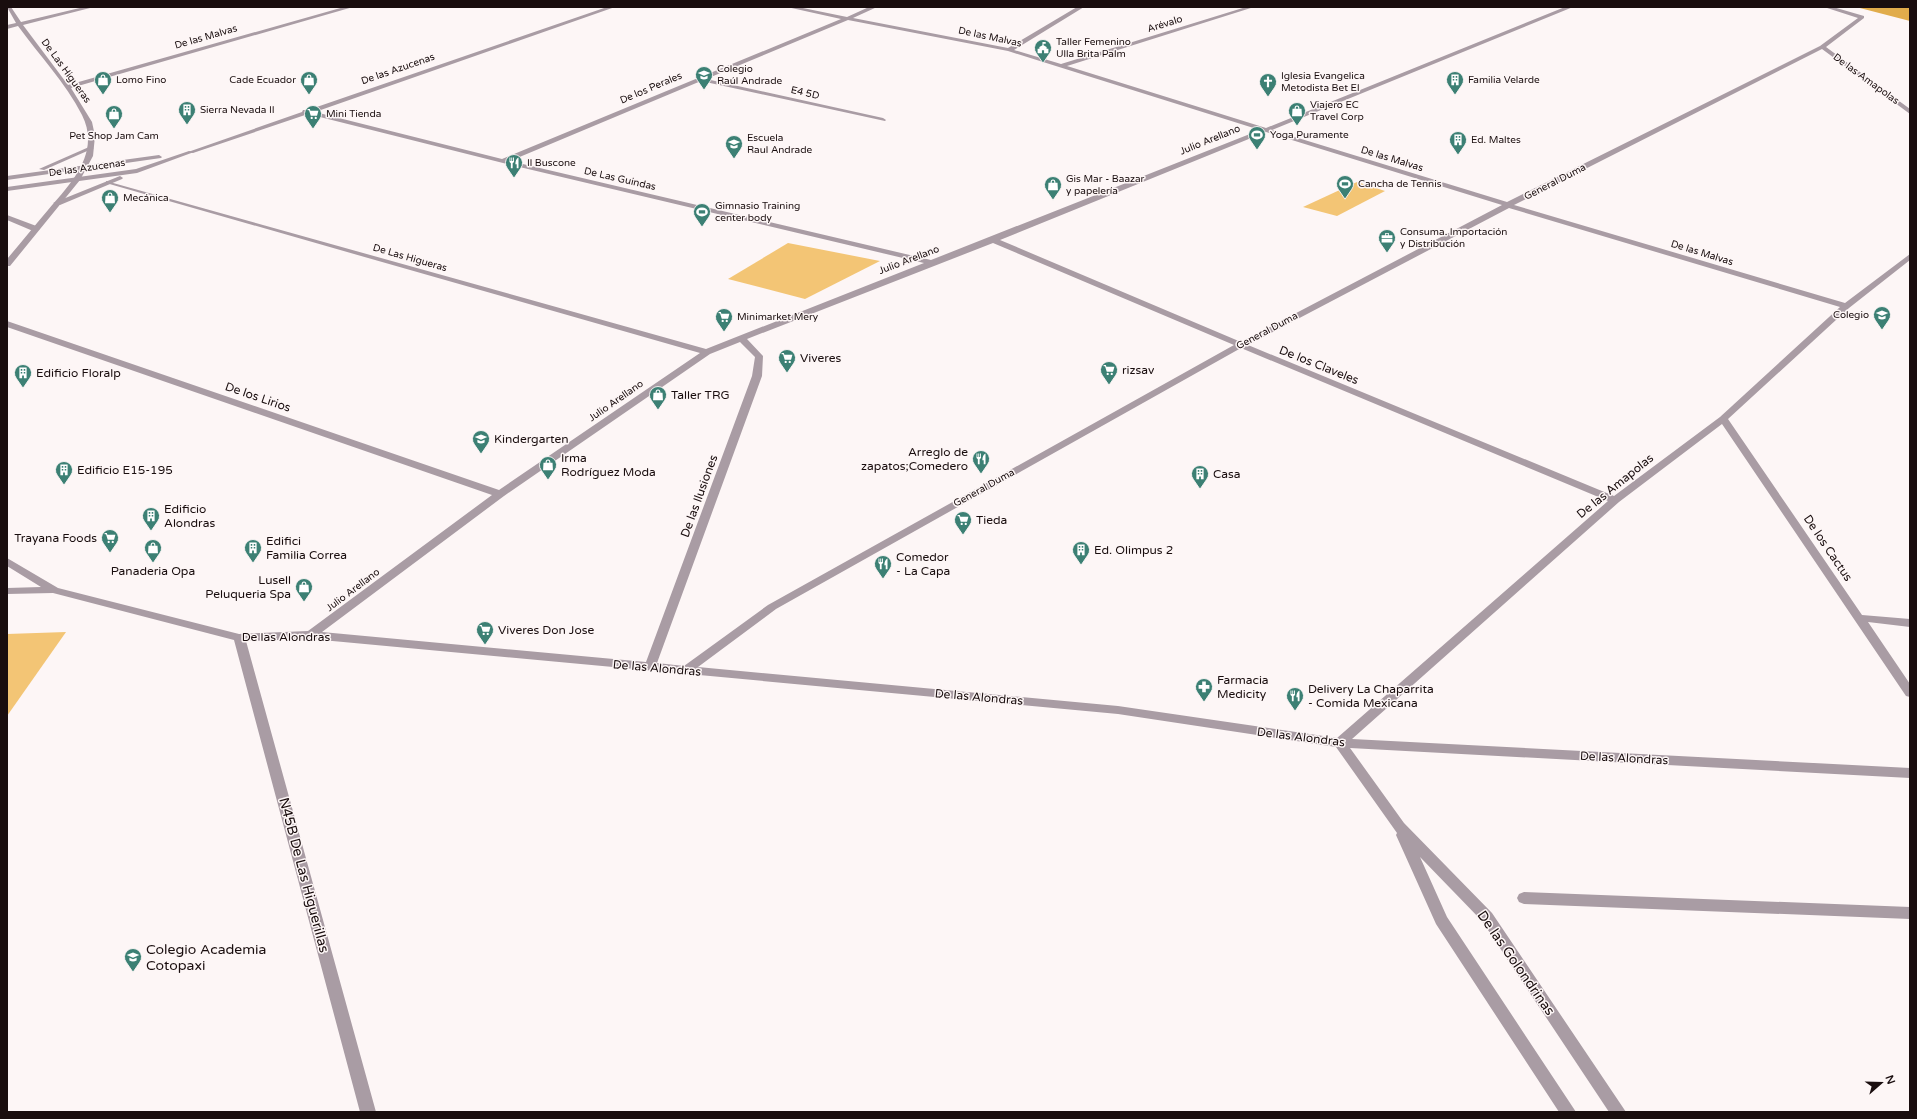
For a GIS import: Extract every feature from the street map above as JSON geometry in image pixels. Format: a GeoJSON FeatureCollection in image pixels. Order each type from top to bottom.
{"type":"FeatureCollection","features":[{"type":"Feature","properties":{"kind":"street","name":"De Las Higueras"},"geometry":{"type":"LineString","coordinates":[[8,7],[19,24],[67,87],[87,118],[92,132],[92,148],[85,168],[78,179],[36,229]]}},
{"type":"Feature","properties":{"kind":"street"},"geometry":{"type":"LineString","coordinates":[[7,27],[91,7]]}},
{"type":"Feature","properties":{"kind":"street","name":"De las Malvas"},"geometry":{"type":"LineString","coordinates":[[67,87],[350,7]]}},
{"type":"Feature","properties":{"kind":"street","name":"De las Azucenas"},"geometry":{"type":"LineString","coordinates":[[7,189],[137,171],[305,111],[612,7]]}},
{"type":"Feature","properties":{"kind":"street","name":"De las Malvas"},"geometry":{"type":"LineString","coordinates":[[790,7],[1009,50],[1508,205],[1846,306]]}},
{"type":"Feature","properties":{"kind":"street","name":"De los Perales"},"geometry":{"type":"LineString","coordinates":[[503,161],[874,7]]}},
{"type":"Feature","properties":{"kind":"street"},"geometry":{"type":"LineString","coordinates":[[1009,50],[1081,7]]}},
{"type":"Feature","properties":{"kind":"street","name":"Arévalo"},"geometry":{"type":"LineString","coordinates":[[1062,66],[1251,7]]}},
{"type":"Feature","properties":{"kind":"street","name":"Julio Arellano"},"geometry":{"type":"LineString","coordinates":[[311,635],[500,494],[707,352],[932,262],[993,240],[1570,7]]}},
{"type":"Feature","properties":{"kind":"street","name":"General Duma"},"geometry":{"type":"LineString","coordinates":[[686,670],[772,607],[1241,345],[1508,205],[1822,47],[1862,17],[1827,7]]}},
{"type":"Feature","properties":{"kind":"street","name":"De las Amapolas"},"geometry":{"type":"LineString","coordinates":[[1822,47],[1910,112]]}},
{"type":"Feature","properties":{"kind":"street","name":"E4 5D"},"geometry":{"type":"LineString","coordinates":[[699,80],[883,120]]}},
{"type":"Feature","properties":{"kind":"street","name":"De Las Guindas"},"geometry":{"type":"LineString","coordinates":[[305,111],[503,161],[932,262]]}},
{"type":"Feature","properties":{"kind":"street"},"geometry":{"type":"LineString","coordinates":[[9,178],[68,160],[92,148]]}},
{"type":"Feature","properties":{"kind":"street","name":"De las Azucenas"},"geometry":{"type":"LineString","coordinates":[[9,178],[191,152]]}},
{"type":"Feature","properties":{"kind":"street"},"geometry":{"type":"LineString","coordinates":[[57,203],[137,171]]}},
{"type":"Feature","properties":{"kind":"street","name":"De Las Higueras"},"geometry":{"type":"LineString","coordinates":[[108,182],[707,352]]}},
{"type":"Feature","properties":{"kind":"street"},"geometry":{"type":"LineString","coordinates":[[7,217],[36,229],[7,264]]}},
{"type":"Feature","properties":{"kind":"street","name":"De los Claveles"},"geometry":{"type":"LineString","coordinates":[[993,240],[1241,345],[1615,500]]}},
{"type":"Feature","properties":{"kind":"street","name":"De las Amapolas"},"geometry":{"type":"LineString","coordinates":[[1340,743],[1615,500],[1723,419],[1846,306],[1910,256]]}},
{"type":"Feature","properties":{"kind":"street","name":"De los Lirios"},"geometry":{"type":"LineString","coordinates":[[7,324],[500,494]]}},
{"type":"Feature","properties":{"kind":"street","name":"De las Ilusiones"},"geometry":{"type":"LineString","coordinates":[[650,667],[757,376],[759,356],[741,338]]}},
{"type":"Feature","properties":{"kind":"street","name":"De los Cactus"},"geometry":{"type":"LineString","coordinates":[[1723,419],[1910,693]]}},
{"type":"Feature","properties":{"kind":"street","name":"De las Alondras"},"geometry":{"type":"LineString","coordinates":[[7,560],[54,590]]}},
{"type":"Feature","properties":{"kind":"street","name":"De las Alondras"},"geometry":{"type":"LineString","coordinates":[[7,591],[54,590],[239,638],[311,635],[1118,710],[1159,718],[1340,743],[1910,773]]}},
{"type":"Feature","properties":{"kind":"street"},"geometry":{"type":"LineString","coordinates":[[1860,618],[1910,623]]}},
{"type":"Feature","properties":{"kind":"street","name":"N45B De Las Higuerillas"},"geometry":{"type":"LineString","coordinates":[[239,638],[368,1112]]}},
{"type":"Feature","properties":{"kind":"street","name":"De las Golondrinas"},"geometry":{"type":"LineString","coordinates":[[1340,743],[1399,827],[1487,917],[1618,1112]]}},
{"type":"Feature","properties":{"kind":"street","name":"De las Golondrinas"},"geometry":{"type":"LineString","coordinates":[[1399,827],[1440,920],[1568,1112]]}},
{"type":"Feature","properties":{"kind":"street"},"geometry":{"type":"LineString","coordinates":[[1524,898],[1910,913]]}},
{"type":"Feature","properties":{"kind":"shaded area"},"geometry":{"type":"Polygon","coordinates":[[[1856,7],[1910,7],[1910,21],[1856,7]]]}},
{"type":"Feature","properties":{"kind":"shaded area","name":"Cancha de Tennis"},"geometry":{"type":"Polygon","coordinates":[[[1357,182],[1385,191],[1337,216],[1303,207],[1357,182]]]}},
{"type":"Feature","properties":{"kind":"shaded area"},"geometry":{"type":"Polygon","coordinates":[[[788,243],[880,261],[805,299],[728,279],[788,243]]]}},
{"type":"Feature","properties":{"kind":"shaded area"},"geometry":{"type":"Polygon","coordinates":[[[66,632],[7,716],[7,634],[66,632]]]}},
{"type":"Feature","properties":{"kind":"place","name":"Taller Femenino Ulla Brita Palm"},"geometry":{"type":"Point","coordinates":[1043,63]}},
{"type":"Feature","properties":{"kind":"place","name":"Colegio Raúl Andrade"},"geometry":{"type":"Point","coordinates":[704,90]}},
{"type":"Feature","properties":{"kind":"place","name":"Lomo Fino"},"geometry":{"type":"Point","coordinates":[103,95]}},
{"type":"Feature","properties":{"kind":"place","name":"Cade Ecuador"},"geometry":{"type":"Point","coordinates":[309,95]}},
{"type":"Feature","properties":{"kind":"place","name":"Familia Velarde"},"geometry":{"type":"Point","coordinates":[1455,95]}},
{"type":"Feature","properties":{"kind":"place","name":"Iglesia Evangelica Metodista Bet El"},"geometry":{"type":"Point","coordinates":[1268,97]}},
{"type":"Feature","properties":{"kind":"place","name":"Sierra Nevada II"},"geometry":{"type":"Point","coordinates":[187,125]}},
{"type":"Feature","properties":{"kind":"place","name":"Viajero EC Travel Corp"},"geometry":{"type":"Point","coordinates":[1297,126]}},
{"type":"Feature","properties":{"kind":"place","name":"Pet Shop Jam Cam"},"geometry":{"type":"Point","coordinates":[114,129]}},
{"type":"Feature","properties":{"kind":"place","name":"Mini Tienda"},"geometry":{"type":"Point","coordinates":[313,129]}},
{"type":"Feature","properties":{"kind":"place","name":"Yoga Puramente"},"geometry":{"type":"Point","coordinates":[1257,150]}},
{"type":"Feature","properties":{"kind":"place","name":"Ed. Maltes"},"geometry":{"type":"Point","coordinates":[1458,155]}},
{"type":"Feature","properties":{"kind":"place","name":"Escuela Raul Andrade"},"geometry":{"type":"Point","coordinates":[734,159]}},
{"type":"Feature","properties":{"kind":"place","name":"Il Buscone"},"geometry":{"type":"Point","coordinates":[514,178]}},
{"type":"Feature","properties":{"kind":"place","name":"Cancha de Tennis"},"geometry":{"type":"Point","coordinates":[1345,199]}},
{"type":"Feature","properties":{"kind":"place","name":"Gis Mar - Baazar y papelería"},"geometry":{"type":"Point","coordinates":[1053,200]}},
{"type":"Feature","properties":{"kind":"place","name":"Mecánica"},"geometry":{"type":"Point","coordinates":[110,213]}},
{"type":"Feature","properties":{"kind":"place","name":"Gimnasio Training center body"},"geometry":{"type":"Point","coordinates":[702,227]}},
{"type":"Feature","properties":{"kind":"place","name":"Consuma. Importación y Distribución"},"geometry":{"type":"Point","coordinates":[1387,253]}},
{"type":"Feature","properties":{"kind":"place","name":"Colegio"},"geometry":{"type":"Point","coordinates":[1882,330]}},
{"type":"Feature","properties":{"kind":"place","name":"Minimarket Mery"},"geometry":{"type":"Point","coordinates":[724,332]}},
{"type":"Feature","properties":{"kind":"place","name":"Viveres"},"geometry":{"type":"Point","coordinates":[787,373]}},
{"type":"Feature","properties":{"kind":"place","name":"rizsav"},"geometry":{"type":"Point","coordinates":[1109,385]}},
{"type":"Feature","properties":{"kind":"place","name":"Edificio Floralp"},"geometry":{"type":"Point","coordinates":[23,388]}},
{"type":"Feature","properties":{"kind":"place","name":"Taller TRG"},"geometry":{"type":"Point","coordinates":[658,410]}},
{"type":"Feature","properties":{"kind":"place","name":"Kindergarten"},"geometry":{"type":"Point","coordinates":[481,454]}},
{"type":"Feature","properties":{"kind":"place","name":"Arreglo de zapatos;Comedero"},"geometry":{"type":"Point","coordinates":[981,474]}},
{"type":"Feature","properties":{"kind":"place","name":"Irma Rodríguez Moda"},"geometry":{"type":"Point","coordinates":[548,480]}},
{"type":"Feature","properties":{"kind":"place","name":"Edificio E15-195"},"geometry":{"type":"Point","coordinates":[64,485]}},
{"type":"Feature","properties":{"kind":"place","name":"Casa"},"geometry":{"type":"Point","coordinates":[1200,489]}},
{"type":"Feature","properties":{"kind":"place","name":"Edificio Alondras"},"geometry":{"type":"Point","coordinates":[151,531]}},
{"type":"Feature","properties":{"kind":"place","name":"Tieda"},"geometry":{"type":"Point","coordinates":[963,535]}},
{"type":"Feature","properties":{"kind":"place","name":"Trayana Foods"},"geometry":{"type":"Point","coordinates":[110,553]}},
{"type":"Feature","properties":{"kind":"place","name":"Panaderia Opa"},"geometry":{"type":"Point","coordinates":[153,563]}},
{"type":"Feature","properties":{"kind":"place","name":"Edifici Familia Correa"},"geometry":{"type":"Point","coordinates":[253,563]}},
{"type":"Feature","properties":{"kind":"place","name":"Ed. Olimpus 2"},"geometry":{"type":"Point","coordinates":[1081,565]}},
{"type":"Feature","properties":{"kind":"place","name":"Comedor - La Capa"},"geometry":{"type":"Point","coordinates":[883,579]}},
{"type":"Feature","properties":{"kind":"place","name":"Lusell Peluqueria Spa"},"geometry":{"type":"Point","coordinates":[304,602]}},
{"type":"Feature","properties":{"kind":"place","name":"Viveres Don Jose"},"geometry":{"type":"Point","coordinates":[485,645]}},
{"type":"Feature","properties":{"kind":"place","name":"Farmacia Medicity"},"geometry":{"type":"Point","coordinates":[1204,702]}},
{"type":"Feature","properties":{"kind":"place","name":"Delivery La Chaparrita - Comida Mexicana"},"geometry":{"type":"Point","coordinates":[1295,711]}},
{"type":"Feature","properties":{"kind":"place","name":"Colegio Academia Cotopaxi"},"geometry":{"type":"Point","coordinates":[133,972]}}]}
